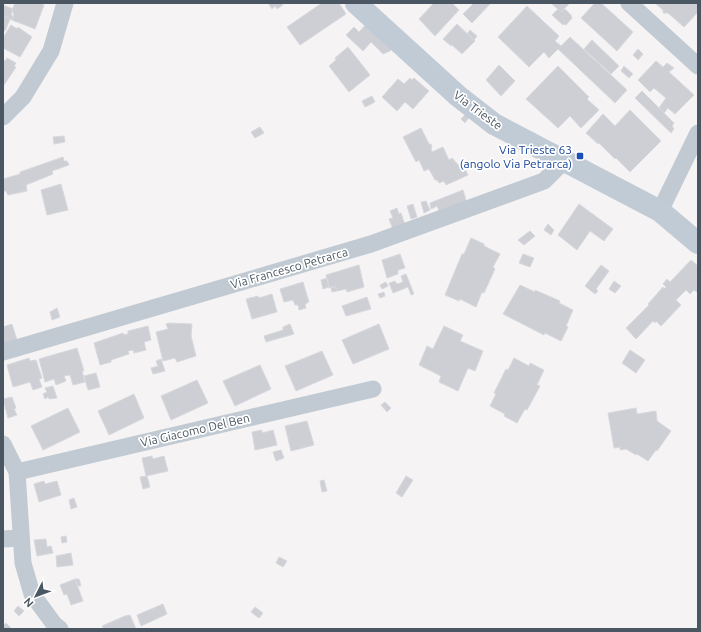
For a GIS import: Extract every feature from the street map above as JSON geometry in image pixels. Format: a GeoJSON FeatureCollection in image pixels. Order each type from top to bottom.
{"type":"FeatureCollection","features":[{"type":"Feature","properties":{"kind":"street"},"geometry":{"type":"LineString","coordinates":[[3,117],[23,97],[51,51],[65,3]]}},
{"type":"Feature","properties":{"kind":"street","name":"Via Trieste"},"geometry":{"type":"LineString","coordinates":[[356,3],[458,96],[494,124],[660,211],[698,243]]}},
{"type":"Feature","properties":{"kind":"street"},"geometry":{"type":"LineString","coordinates":[[628,3],[698,66]]}},
{"type":"Feature","properties":{"kind":"street"},"geometry":{"type":"LineString","coordinates":[[660,211],[698,133]]}},
{"type":"Feature","properties":{"kind":"street","name":"Via Francesco Petrarca"},"geometry":{"type":"LineString","coordinates":[[3,352],[371,244],[544,181],[564,161]]}},
{"type":"Feature","properties":{"kind":"street","name":"Via Giacomo Del Ben"},"geometry":{"type":"LineString","coordinates":[[17,472],[373,389]]}},
{"type":"Feature","properties":{"kind":"street"},"geometry":{"type":"LineString","coordinates":[[3,444],[17,472],[23,563],[32,594],[54,624],[60,629]]}},
{"type":"Feature","properties":{"kind":"street"},"geometry":{"type":"LineString","coordinates":[[3,539],[21,538]]}},
{"type":"Feature","properties":{"kind":"building"},"geometry":{"type":"Polygon","coordinates":[[[15,3],[39,3],[44,5],[35,29],[12,20],[14,15],[12,10],[15,3]]]}},
{"type":"Feature","properties":{"kind":"building"},"geometry":{"type":"Polygon","coordinates":[[[268,3],[281,3],[283,5],[277,9],[275,6],[272,9],[268,3]]]}},
{"type":"Feature","properties":{"kind":"building"},"geometry":{"type":"Polygon","coordinates":[[[322,3],[339,3],[346,14],[300,45],[287,27],[322,3]]]}},
{"type":"Feature","properties":{"kind":"building"},"geometry":{"type":"Polygon","coordinates":[[[434,3],[452,3],[459,10],[435,36],[419,19],[434,3]]]}},
{"type":"Feature","properties":{"kind":"building"},"geometry":{"type":"Polygon","coordinates":[[[474,3],[491,3],[472,23],[463,14],[474,3]]]}},
{"type":"Feature","properties":{"kind":"building"},"geometry":{"type":"Polygon","coordinates":[[[551,3],[570,3],[561,12],[551,3]]]}},
{"type":"Feature","properties":{"kind":"building"},"geometry":{"type":"Polygon","coordinates":[[[595,3],[601,3],[633,32],[617,51],[581,18],[595,3]]]}},
{"type":"Feature","properties":{"kind":"building"},"geometry":{"type":"Polygon","coordinates":[[[655,3],[698,3],[698,12],[684,27],[668,13],[663,13],[663,10],[655,3]]]}},
{"type":"Feature","properties":{"kind":"building"},"geometry":{"type":"Polygon","coordinates":[[[3,5],[13,9],[11,15],[13,16],[12,20],[3,16],[3,5]]]}},
{"type":"Feature","properties":{"kind":"building"},"geometry":{"type":"Polygon","coordinates":[[[527,6],[559,36],[555,41],[561,46],[570,37],[627,90],[615,103],[558,49],[549,58],[544,52],[529,67],[498,37],[527,6]]]}},
{"type":"Feature","properties":{"kind":"building"},"geometry":{"type":"Polygon","coordinates":[[[558,9],[561,12],[565,9],[571,15],[572,18],[566,25],[563,25],[552,15],[558,9]]]}},
{"type":"Feature","properties":{"kind":"building"},"geometry":{"type":"Polygon","coordinates":[[[3,16],[10,19],[5,31],[3,30],[3,16]]]}},
{"type":"Feature","properties":{"kind":"building"},"geometry":{"type":"Polygon","coordinates":[[[369,21],[394,47],[390,51],[383,54],[371,42],[363,51],[346,35],[354,27],[359,32],[369,21]]]}},
{"type":"Feature","properties":{"kind":"building"},"geometry":{"type":"Polygon","coordinates":[[[457,24],[475,41],[462,54],[443,39],[457,24]]]}},
{"type":"Feature","properties":{"kind":"building"},"geometry":{"type":"Polygon","coordinates":[[[11,25],[17,29],[18,27],[32,37],[20,57],[3,48],[3,38],[11,25]]]}},
{"type":"Feature","properties":{"kind":"building"},"geometry":{"type":"Polygon","coordinates":[[[470,30],[477,36],[474,40],[467,34],[470,30]]]}},
{"type":"Feature","properties":{"kind":"building"},"geometry":{"type":"Polygon","coordinates":[[[592,40],[619,66],[611,74],[584,49],[592,40]]]}},
{"type":"Feature","properties":{"kind":"building"},"geometry":{"type":"Polygon","coordinates":[[[348,47],[370,75],[349,92],[329,66],[336,60],[335,58],[348,47]]]}},
{"type":"Feature","properties":{"kind":"building"},"geometry":{"type":"Polygon","coordinates":[[[638,49],[643,54],[638,60],[633,55],[638,49]]]}},
{"type":"Feature","properties":{"kind":"building"},"geometry":{"type":"Polygon","coordinates":[[[7,58],[16,63],[14,66],[16,67],[4,85],[3,60],[5,61],[7,58]]]}},
{"type":"Feature","properties":{"kind":"building"},"geometry":{"type":"Polygon","coordinates":[[[656,61],[663,67],[667,63],[674,68],[669,72],[694,95],[675,114],[668,108],[664,113],[659,108],[666,98],[654,88],[650,92],[638,80],[656,61]]]}},
{"type":"Feature","properties":{"kind":"building"},"geometry":{"type":"Polygon","coordinates":[[[499,65],[515,81],[501,96],[486,80],[499,65]]]}},
{"type":"Feature","properties":{"kind":"building"},"geometry":{"type":"Polygon","coordinates":[[[558,66],[589,97],[587,99],[599,110],[581,128],[570,116],[558,128],[526,99],[558,66]]]}},
{"type":"Feature","properties":{"kind":"building"},"geometry":{"type":"Polygon","coordinates":[[[624,66],[633,74],[629,78],[621,71],[624,66]]]}},
{"type":"Feature","properties":{"kind":"building"},"geometry":{"type":"Polygon","coordinates":[[[410,78],[412,80],[414,78],[429,91],[413,109],[405,102],[397,111],[382,97],[398,79],[404,84],[410,78]]]}},
{"type":"Feature","properties":{"kind":"building"},"geometry":{"type":"Polygon","coordinates":[[[642,91],[674,123],[672,126],[674,129],[671,133],[635,98],[642,91]]]}},
{"type":"Feature","properties":{"kind":"building"},"geometry":{"type":"Polygon","coordinates":[[[372,96],[375,102],[365,107],[362,101],[372,96]]]}},
{"type":"Feature","properties":{"kind":"building"},"geometry":{"type":"Polygon","coordinates":[[[630,110],[661,141],[630,172],[586,133],[603,114],[615,126],[630,110]]]}},
{"type":"Feature","properties":{"kind":"building"},"geometry":{"type":"Polygon","coordinates":[[[467,113],[470,116],[465,123],[461,119],[467,113]]]}},
{"type":"Feature","properties":{"kind":"building"},"geometry":{"type":"Polygon","coordinates":[[[260,127],[264,133],[255,138],[251,132],[260,127]]]}},
{"type":"Feature","properties":{"kind":"building"},"geometry":{"type":"Polygon","coordinates":[[[421,128],[429,144],[431,144],[432,152],[443,147],[449,160],[452,158],[460,167],[463,165],[468,175],[446,185],[444,181],[439,183],[435,180],[429,169],[424,171],[419,160],[416,162],[403,137],[421,128]]]}},
{"type":"Feature","properties":{"kind":"building"},"geometry":{"type":"Polygon","coordinates":[[[64,136],[65,142],[54,144],[53,137],[64,136]]]}},
{"type":"Feature","properties":{"kind":"building"},"geometry":{"type":"Polygon","coordinates":[[[63,157],[64,161],[67,161],[69,165],[52,171],[53,174],[26,185],[27,191],[8,195],[6,191],[3,191],[3,179],[63,157]]]}},
{"type":"Feature","properties":{"kind":"building"},"geometry":{"type":"Polygon","coordinates":[[[61,184],[68,210],[47,215],[41,190],[61,184]]]}},
{"type":"Feature","properties":{"kind":"building"},"geometry":{"type":"Polygon","coordinates":[[[463,190],[468,207],[441,215],[437,206],[431,209],[430,203],[463,190]]]}},
{"type":"Feature","properties":{"kind":"building"},"geometry":{"type":"Polygon","coordinates":[[[426,201],[430,210],[424,213],[421,202],[426,201]]]}},
{"type":"Feature","properties":{"kind":"building"},"geometry":{"type":"Polygon","coordinates":[[[413,204],[417,217],[411,219],[407,206],[413,204]]]}},
{"type":"Feature","properties":{"kind":"building"},"geometry":{"type":"Polygon","coordinates":[[[579,204],[613,229],[604,241],[590,231],[577,250],[558,235],[579,204]]]}},
{"type":"Feature","properties":{"kind":"building"},"geometry":{"type":"Polygon","coordinates":[[[397,208],[399,214],[401,213],[406,228],[394,232],[389,219],[393,218],[390,211],[397,208]]]}},
{"type":"Feature","properties":{"kind":"building"},"geometry":{"type":"Polygon","coordinates":[[[548,224],[554,230],[551,235],[544,230],[548,224]]]}},
{"type":"Feature","properties":{"kind":"building"},"geometry":{"type":"Polygon","coordinates":[[[530,231],[535,236],[524,245],[518,240],[530,231]]]}},
{"type":"Feature","properties":{"kind":"building"},"geometry":{"type":"Polygon","coordinates":[[[471,238],[500,254],[493,267],[495,269],[484,293],[482,292],[476,307],[460,299],[459,301],[445,295],[462,254],[464,254],[471,238]]]}},
{"type":"Feature","properties":{"kind":"building"},"geometry":{"type":"Polygon","coordinates":[[[400,254],[405,268],[398,270],[398,274],[387,278],[382,260],[400,254]]]}},
{"type":"Feature","properties":{"kind":"building"},"geometry":{"type":"Polygon","coordinates":[[[523,254],[534,258],[530,267],[519,263],[523,254]]]}},
{"type":"Feature","properties":{"kind":"building"},"geometry":{"type":"Polygon","coordinates":[[[691,260],[698,266],[698,291],[697,292],[694,290],[690,294],[686,290],[676,300],[681,305],[661,326],[656,321],[655,323],[653,321],[636,339],[626,328],[649,305],[648,304],[663,287],[664,289],[666,287],[663,284],[667,279],[670,282],[691,260]]]}},
{"type":"Feature","properties":{"kind":"building"},"geometry":{"type":"Polygon","coordinates":[[[359,265],[364,287],[347,292],[346,289],[337,291],[335,286],[329,288],[326,275],[359,265]]]}},
{"type":"Feature","properties":{"kind":"building"},"geometry":{"type":"Polygon","coordinates":[[[601,265],[609,271],[596,289],[598,291],[595,294],[585,286],[601,265]]]}},
{"type":"Feature","properties":{"kind":"building"},"geometry":{"type":"Polygon","coordinates":[[[406,274],[414,294],[411,295],[408,287],[393,293],[389,283],[395,281],[397,284],[403,282],[401,276],[406,274]]]}},
{"type":"Feature","properties":{"kind":"building"},"geometry":{"type":"Polygon","coordinates":[[[327,278],[329,287],[323,289],[321,280],[327,278]]]}},
{"type":"Feature","properties":{"kind":"building"},"geometry":{"type":"Polygon","coordinates":[[[614,281],[621,286],[615,293],[609,289],[614,281]]]}},
{"type":"Feature","properties":{"kind":"building"},"geometry":{"type":"Polygon","coordinates":[[[303,282],[309,302],[305,304],[306,308],[299,310],[298,305],[295,305],[293,300],[284,302],[280,289],[303,282]]]}},
{"type":"Feature","properties":{"kind":"building"},"geometry":{"type":"Polygon","coordinates":[[[386,282],[388,286],[382,289],[380,285],[386,282]]]}},
{"type":"Feature","properties":{"kind":"building"},"geometry":{"type":"Polygon","coordinates":[[[520,285],[560,301],[559,303],[573,310],[566,326],[568,327],[561,341],[545,333],[544,335],[503,314],[520,285]]]}},
{"type":"Feature","properties":{"kind":"building"},"geometry":{"type":"Polygon","coordinates":[[[335,286],[337,291],[332,292],[331,288],[335,286]]]}},
{"type":"Feature","properties":{"kind":"building"},"geometry":{"type":"Polygon","coordinates":[[[384,292],[385,296],[380,298],[378,294],[384,292]]]}},
{"type":"Feature","properties":{"kind":"building"},"geometry":{"type":"Polygon","coordinates":[[[272,294],[277,312],[252,319],[246,299],[258,296],[259,298],[272,294]]]}},
{"type":"Feature","properties":{"kind":"building"},"geometry":{"type":"Polygon","coordinates":[[[367,297],[371,309],[346,316],[342,306],[367,297]]]}},
{"type":"Feature","properties":{"kind":"building"},"geometry":{"type":"Polygon","coordinates":[[[57,308],[60,317],[52,320],[50,312],[57,308]]]}},
{"type":"Feature","properties":{"kind":"building"},"geometry":{"type":"Polygon","coordinates":[[[12,324],[17,340],[3,344],[3,327],[12,324]]]}},
{"type":"Feature","properties":{"kind":"building"},"geometry":{"type":"Polygon","coordinates":[[[166,324],[192,324],[191,336],[196,356],[177,362],[175,358],[163,361],[156,332],[168,329],[166,324]]]}},
{"type":"Feature","properties":{"kind":"building"},"geometry":{"type":"Polygon","coordinates":[[[290,324],[294,334],[266,342],[264,336],[283,330],[283,327],[290,324]]]}},
{"type":"Feature","properties":{"kind":"building"},"geometry":{"type":"Polygon","coordinates":[[[379,324],[389,349],[353,364],[342,340],[379,324]]]}},
{"type":"Feature","properties":{"kind":"building"},"geometry":{"type":"Polygon","coordinates":[[[148,326],[151,340],[144,342],[146,350],[134,353],[133,350],[128,351],[129,354],[100,365],[94,343],[123,333],[124,335],[128,334],[128,331],[148,326]]]}},
{"type":"Feature","properties":{"kind":"building"},"geometry":{"type":"Polygon","coordinates":[[[444,326],[463,335],[460,341],[483,351],[475,371],[468,368],[458,391],[439,382],[441,376],[419,365],[427,346],[433,349],[444,326]]]}},
{"type":"Feature","properties":{"kind":"building"},"geometry":{"type":"Polygon","coordinates":[[[77,348],[84,371],[82,371],[85,382],[73,385],[70,375],[64,376],[66,381],[56,385],[54,379],[45,382],[39,359],[77,348]]]}},
{"type":"Feature","properties":{"kind":"building"},"geometry":{"type":"Polygon","coordinates":[[[630,350],[645,360],[636,373],[622,363],[630,350]]]}},
{"type":"Feature","properties":{"kind":"building"},"geometry":{"type":"Polygon","coordinates":[[[322,351],[333,375],[296,391],[285,366],[322,351]]]}},
{"type":"Feature","properties":{"kind":"building"},"geometry":{"type":"Polygon","coordinates":[[[29,358],[30,361],[36,360],[42,378],[39,379],[42,387],[33,390],[30,382],[13,387],[7,365],[29,358]]]}},
{"type":"Feature","properties":{"kind":"building"},"geometry":{"type":"Polygon","coordinates":[[[514,358],[529,366],[530,363],[544,370],[537,385],[540,386],[527,410],[525,409],[517,423],[504,416],[505,414],[490,406],[496,394],[494,393],[506,369],[508,370],[514,358]]]}},
{"type":"Feature","properties":{"kind":"building"},"geometry":{"type":"Polygon","coordinates":[[[161,359],[165,371],[153,374],[151,368],[158,366],[156,361],[161,359]]]}},
{"type":"Feature","properties":{"kind":"building"},"geometry":{"type":"Polygon","coordinates":[[[260,365],[271,389],[235,406],[223,381],[260,365]]]}},
{"type":"Feature","properties":{"kind":"building"},"geometry":{"type":"Polygon","coordinates":[[[96,373],[100,387],[88,390],[84,376],[96,373]]]}},
{"type":"Feature","properties":{"kind":"building"},"geometry":{"type":"Polygon","coordinates":[[[197,380],[208,403],[171,420],[161,396],[197,380]]]}},
{"type":"Feature","properties":{"kind":"building"},"geometry":{"type":"Polygon","coordinates":[[[53,386],[57,398],[49,399],[48,397],[45,399],[43,394],[47,392],[45,388],[53,386]]]}},
{"type":"Feature","properties":{"kind":"building"},"geometry":{"type":"Polygon","coordinates":[[[134,394],[144,418],[109,435],[98,411],[134,394]]]}},
{"type":"Feature","properties":{"kind":"building"},"geometry":{"type":"Polygon","coordinates":[[[12,397],[16,408],[14,409],[17,415],[8,418],[3,399],[12,397]]]}},
{"type":"Feature","properties":{"kind":"building"},"geometry":{"type":"Polygon","coordinates":[[[385,402],[391,408],[387,412],[381,405],[385,402]]]}},
{"type":"Feature","properties":{"kind":"building"},"geometry":{"type":"Polygon","coordinates":[[[68,408],[80,432],[43,450],[31,426],[68,408]]]}},
{"type":"Feature","properties":{"kind":"building"},"geometry":{"type":"Polygon","coordinates":[[[636,408],[637,414],[656,411],[657,421],[671,431],[648,461],[626,449],[620,450],[620,447],[614,448],[608,413],[636,408]]]}},
{"type":"Feature","properties":{"kind":"building"},"geometry":{"type":"Polygon","coordinates":[[[307,421],[314,445],[291,451],[285,426],[307,421]]]}},
{"type":"Feature","properties":{"kind":"building"},"geometry":{"type":"Polygon","coordinates":[[[262,430],[262,433],[273,430],[277,445],[255,450],[252,432],[262,430]]]}},
{"type":"Feature","properties":{"kind":"building"},"geometry":{"type":"Polygon","coordinates":[[[281,450],[284,458],[276,461],[273,452],[281,450]]]}},
{"type":"Feature","properties":{"kind":"building"},"geometry":{"type":"Polygon","coordinates":[[[152,456],[153,459],[164,456],[168,471],[146,476],[142,458],[152,456]]]}},
{"type":"Feature","properties":{"kind":"building"},"geometry":{"type":"Polygon","coordinates":[[[147,476],[150,487],[143,489],[140,477],[147,476]]]}},
{"type":"Feature","properties":{"kind":"building"},"geometry":{"type":"Polygon","coordinates":[[[406,476],[413,480],[402,497],[396,493],[406,476]]]}},
{"type":"Feature","properties":{"kind":"building"},"geometry":{"type":"Polygon","coordinates":[[[324,480],[327,491],[322,492],[320,481],[324,480]]]}},
{"type":"Feature","properties":{"kind":"building"},"geometry":{"type":"Polygon","coordinates":[[[44,481],[45,484],[57,481],[61,495],[39,502],[34,484],[44,481]]]}},
{"type":"Feature","properties":{"kind":"building"},"geometry":{"type":"Polygon","coordinates":[[[74,498],[77,507],[71,509],[69,500],[74,498]]]}},
{"type":"Feature","properties":{"kind":"building"},"geometry":{"type":"Polygon","coordinates":[[[66,536],[67,542],[62,543],[61,537],[66,536]]]}},
{"type":"Feature","properties":{"kind":"building"},"geometry":{"type":"Polygon","coordinates":[[[46,539],[47,547],[51,546],[53,553],[37,556],[34,540],[46,539]]]}},
{"type":"Feature","properties":{"kind":"building"},"geometry":{"type":"Polygon","coordinates":[[[71,553],[73,565],[57,567],[56,556],[71,553]]]}},
{"type":"Feature","properties":{"kind":"building"},"geometry":{"type":"Polygon","coordinates":[[[279,557],[287,561],[283,567],[276,563],[279,557]]]}},
{"type":"Feature","properties":{"kind":"building"},"geometry":{"type":"Polygon","coordinates":[[[75,579],[79,579],[81,586],[78,586],[75,579]]]}},
{"type":"Feature","properties":{"kind":"building"},"geometry":{"type":"Polygon","coordinates":[[[75,579],[83,601],[71,605],[67,594],[64,595],[60,585],[75,579]]]}},
{"type":"Feature","properties":{"kind":"building"},"geometry":{"type":"Polygon","coordinates":[[[163,604],[167,614],[141,626],[137,615],[163,604]]]}},
{"type":"Feature","properties":{"kind":"building"},"geometry":{"type":"Polygon","coordinates":[[[18,606],[24,611],[19,616],[14,611],[18,606]]]}},
{"type":"Feature","properties":{"kind":"building"},"geometry":{"type":"Polygon","coordinates":[[[255,607],[263,613],[259,618],[251,612],[255,607]]]}},
{"type":"Feature","properties":{"kind":"building"},"geometry":{"type":"Polygon","coordinates":[[[130,615],[136,629],[104,629],[102,626],[125,616],[130,615]]]}},
{"type":"Feature","properties":{"kind":"building"},"geometry":{"type":"Polygon","coordinates":[[[6,623],[12,629],[3,629],[3,626],[6,623]]]}},
{"type":"Feature","properties":{"kind":"place","name":"Via Trieste 63 (angolo Via Petrarca)"},"geometry":{"type":"Point","coordinates":[580,156]}}]}
